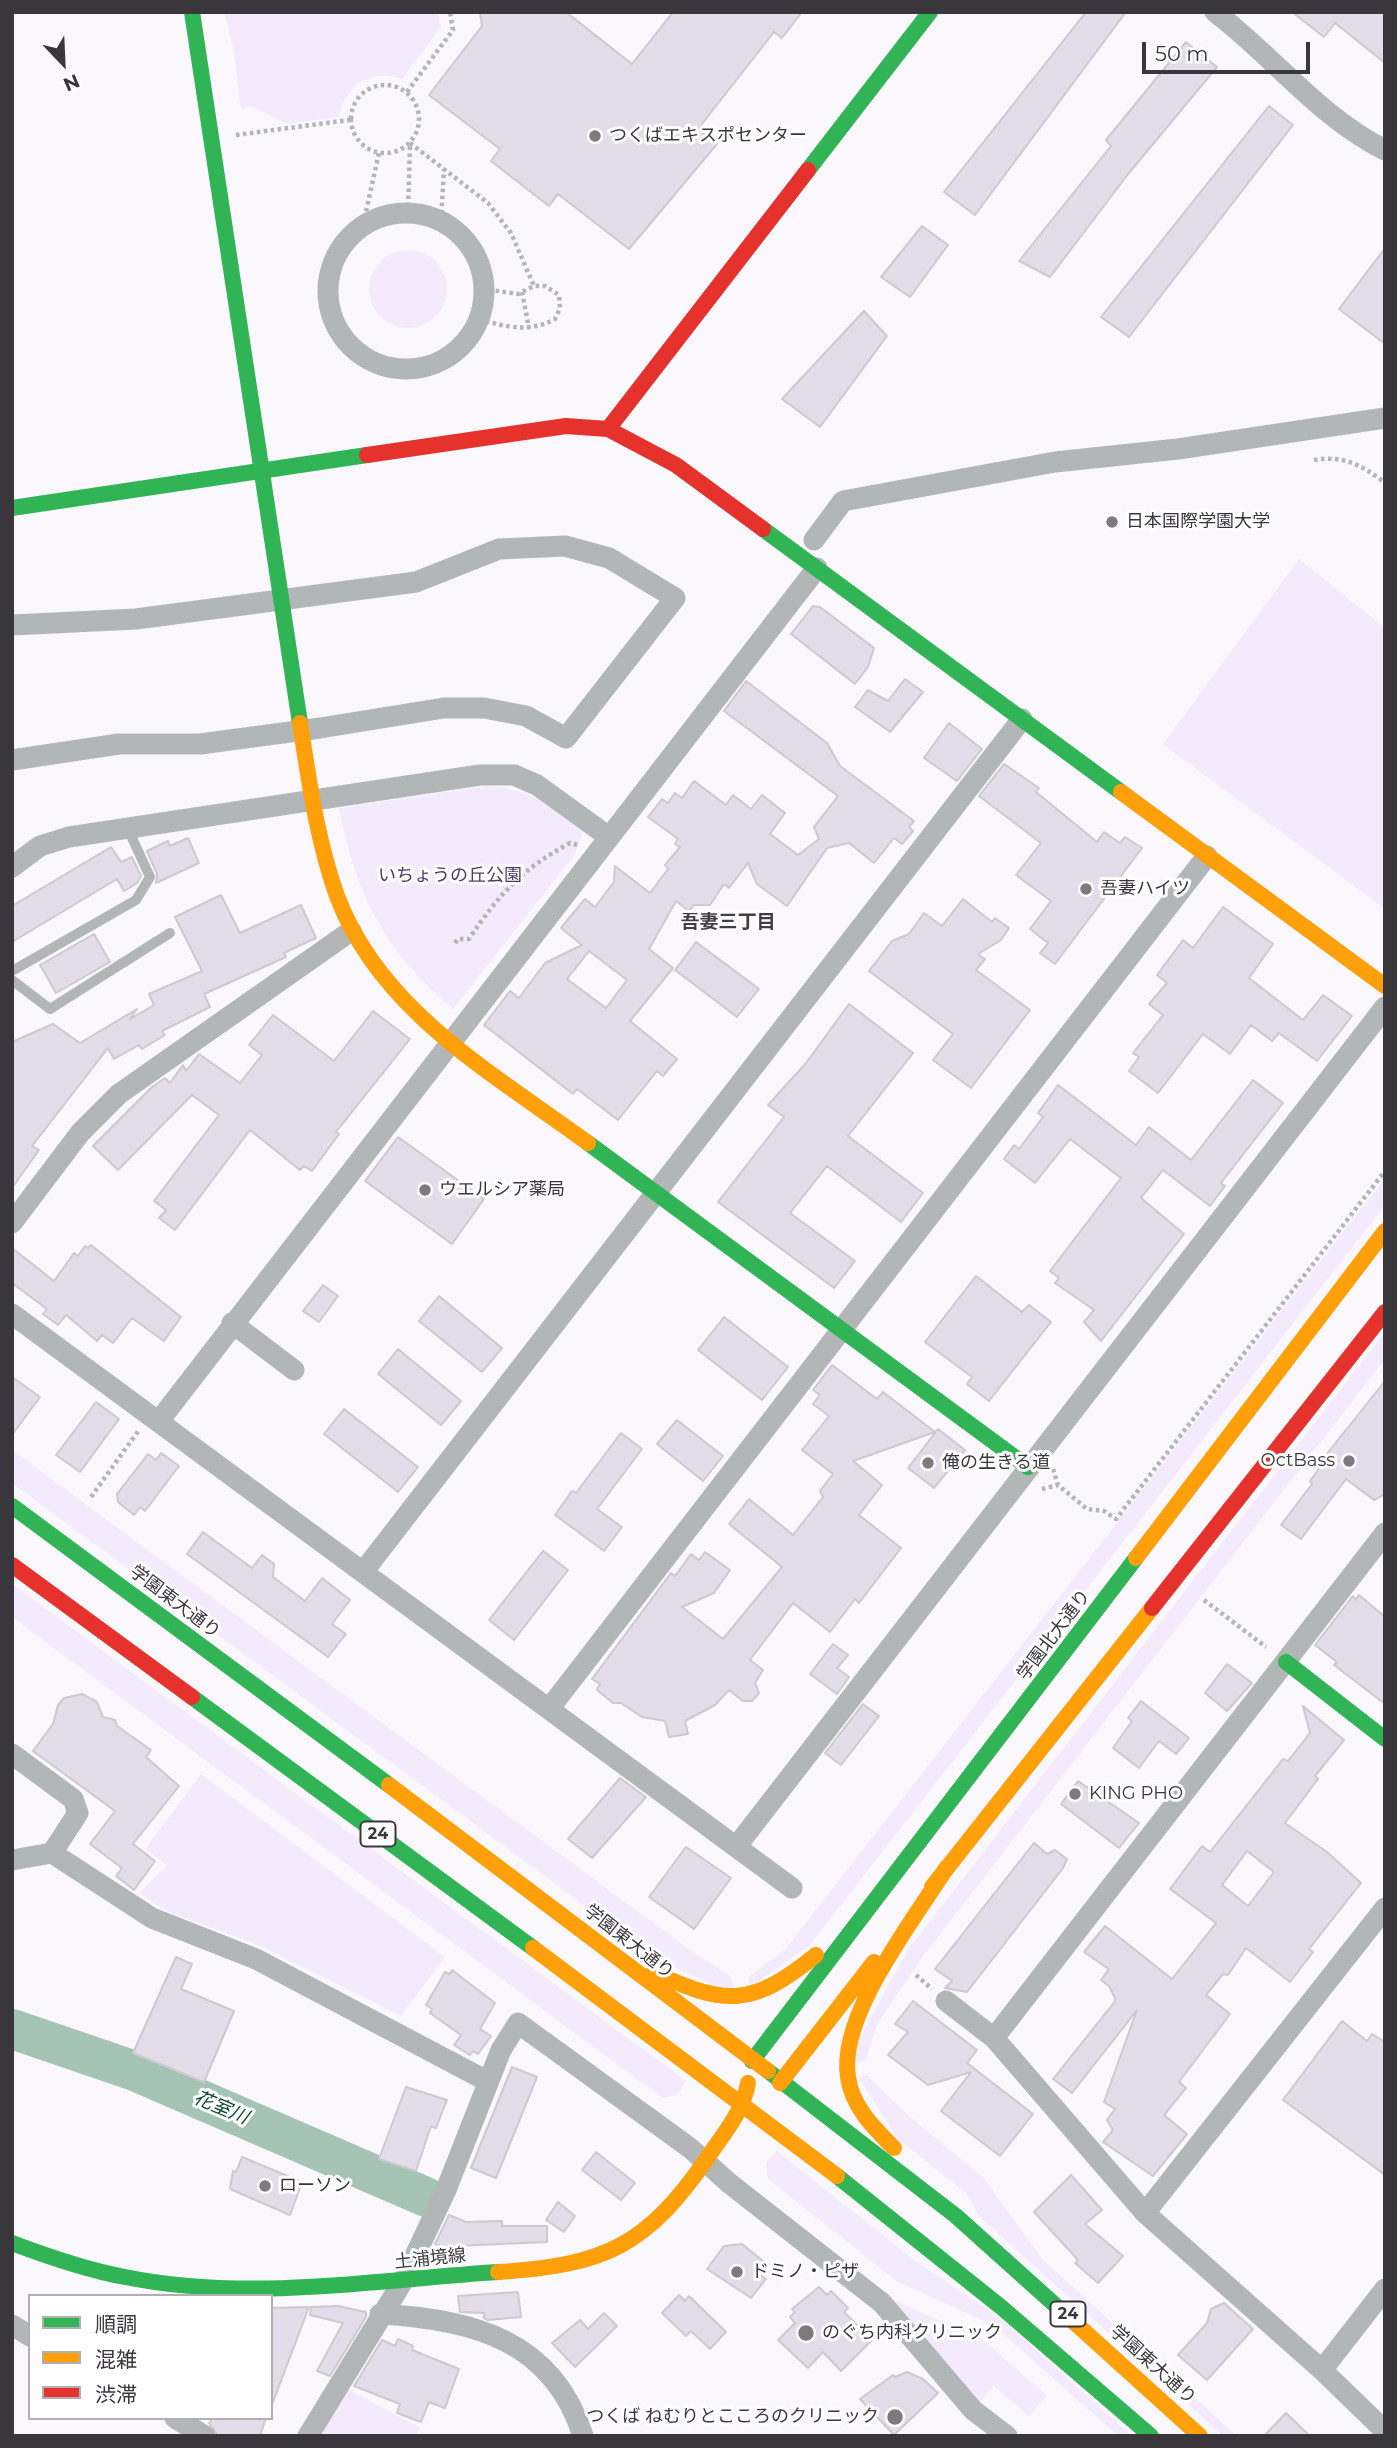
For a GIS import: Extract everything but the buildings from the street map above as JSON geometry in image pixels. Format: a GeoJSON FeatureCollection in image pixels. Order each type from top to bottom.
{"type":"FeatureCollection","features":[{"type":"Feature","properties":{"kind":"main road"},"geometry":{"type":"LineString","coordinates":[[192,12],[312,800],[325,866],[351,931],[399,997],[450,1042],[843,1331],[1023,1474]]}},
{"type":"Feature","properties":{"kind":"main road"},"geometry":{"type":"LineString","coordinates":[[608,429],[930,12]]}},
{"type":"Feature","properties":{"kind":"main road"},"geometry":{"type":"LineString","coordinates":[[12,508],[566,426],[608,429],[676,465],[1385,986]]}},
{"type":"Feature","properties":{"kind":"main road","name":"学園北大通り"},"geometry":{"type":"LineString","coordinates":[[752,2061],[1385,1231]]}},
{"type":"Feature","properties":{"kind":"main road"},"geometry":{"type":"LineString","coordinates":[[744,2104],[780,2083],[1385,1312]]}},
{"type":"Feature","properties":{"kind":"main road","name":"学園東大通り"},"geometry":{"type":"LineString","coordinates":[[12,1506],[611,1953],[956,2216],[1200,2436]]}},
{"type":"Feature","properties":{"kind":"main road","name":"24"},"geometry":{"type":"LineString","coordinates":[[12,1565],[744,2104],[941,2255],[1050,2345],[1151,2436]]}},
{"type":"Feature","properties":{"kind":"main road"},"geometry":{"type":"LineString","coordinates":[[1286,1662],[1385,1739]]}},
{"type":"Feature","properties":{"kind":"main road"},"geometry":{"type":"LineString","coordinates":[[947,1867],[851,2027],[846,2070],[857,2109],[886,2141],[935,2183],[956,2216]]}},
{"type":"Feature","properties":{"kind":"main road"},"geometry":{"type":"LineString","coordinates":[[611,1953],[696,1993],[745,1997],[786,1981],[874,1903]]}},
{"type":"Feature","properties":{"kind":"main road","name":"土浦境線"},"geometry":{"type":"LineString","coordinates":[[14,2248],[85,2269],[173,2285],[246,2291],[403,2281],[537,2268],[586,2260],[616,2250],[664,2212],[744,2104],[752,2061]]}},
{"type":"Feature","properties":{"kind":"street"},"geometry":{"type":"LineString","coordinates":[[1215,12],[1264,51],[1313,101],[1385,150]]}},
{"type":"Feature","properties":{"kind":"street"},"geometry":{"type":"LineString","coordinates":[[408,213],[441,220],[467,242],[477,256],[485,289],[479,318],[469,338],[457,350],[427,366],[394,368],[362,356],[349,345],[332,317],[328,286],[338,252],[363,225],[390,214],[408,213]]}},
{"type":"Feature","properties":{"kind":"street"},"geometry":{"type":"LineString","coordinates":[[814,540],[843,502],[1055,462],[1178,449],[1385,418]]}},
{"type":"Feature","properties":{"kind":"street"},"geometry":{"type":"LineString","coordinates":[[12,625],[136,619],[282,597],[416,582],[499,549],[565,546],[609,558],[675,598],[566,738],[526,716],[484,708],[444,708],[200,744],[119,744],[12,760]]}},
{"type":"Feature","properties":{"kind":"street"},"geometry":{"type":"LineString","coordinates":[[154,1418],[232,1323],[817,568]]}},
{"type":"Feature","properties":{"kind":"street"},"geometry":{"type":"LineString","coordinates":[[363,1572],[1022,719]]}},
{"type":"Feature","properties":{"kind":"street"},"geometry":{"type":"LineString","coordinates":[[12,867],[29,852],[52,841],[480,775],[514,775],[537,785],[610,837]]}},
{"type":"Feature","properties":{"kind":"street"},"geometry":{"type":"LineString","coordinates":[[549,1709],[1208,856]]}},
{"type":"Feature","properties":{"kind":"street"},"geometry":{"type":"LineString","coordinates":[[12,1223],[80,1133],[119,1094],[351,931]]}},
{"type":"Feature","properties":{"kind":"street"},"geometry":{"type":"LineString","coordinates":[[736,1847],[1385,1007]]}},
{"type":"Feature","properties":{"kind":"street"},"geometry":{"type":"LineString","coordinates":[[12,1314],[792,1888]]}},
{"type":"Feature","properties":{"kind":"street"},"geometry":{"type":"LineString","coordinates":[[232,1323],[294,1370]]}},
{"type":"Feature","properties":{"kind":"street"},"geometry":{"type":"LineString","coordinates":[[994,2038],[1385,1534]]}},
{"type":"Feature","properties":{"kind":"street"},"geometry":{"type":"LineString","coordinates":[[12,1755],[73,1799],[78,1813],[52,1853]]}},
{"type":"Feature","properties":{"kind":"street"},"geometry":{"type":"LineString","coordinates":[[12,1860],[52,1853],[152,1918],[256,1959],[487,2081]]}},
{"type":"Feature","properties":{"kind":"street"},"geometry":{"type":"LineString","coordinates":[[1145,2213],[1385,1908]]}},
{"type":"Feature","properties":{"kind":"street"},"geometry":{"type":"LineString","coordinates":[[946,2001],[994,2038],[1145,2213],[1322,2370],[1385,2431]]}},
{"type":"Feature","properties":{"kind":"street"},"geometry":{"type":"LineString","coordinates":[[308,2436],[380,2314],[403,2281],[446,2190],[487,2081],[508,2035],[518,2023],[703,2160],[882,2302],[973,2410],[1007,2436]]}},
{"type":"Feature","properties":{"kind":"street"},"geometry":{"type":"LineString","coordinates":[[1322,2370],[1385,2289]]}},
{"type":"Feature","properties":{"kind":"street"},"geometry":{"type":"LineString","coordinates":[[380,2314],[418,2316],[500,2338],[524,2350],[539,2360],[565,2395],[575,2410],[583,2436]]}},
{"type":"Feature","properties":{"kind":"street"},"geometry":{"type":"LineString","coordinates":[[12,2325],[28,2335]]}},
{"type":"Feature","properties":{"kind":"street"},"geometry":{"type":"LineString","coordinates":[[178,2420],[205,2436]]}},
{"type":"Feature","properties":{"kind":"lane"},"geometry":{"type":"LineString","coordinates":[[12,971],[136,900],[150,877],[128,829]]}},
{"type":"Feature","properties":{"kind":"lane"},"geometry":{"type":"LineString","coordinates":[[12,980],[50,1009],[170,933]]}},
{"type":"Feature","properties":{"kind":"path"},"geometry":{"type":"LineString","coordinates":[[407,92],[453,30],[450,12]]}},
{"type":"Feature","properties":{"kind":"path"},"geometry":{"type":"LineString","coordinates":[[408,213],[410,143],[419,122],[419,111],[407,92],[387,85],[367,90],[354,105],[349,120],[360,143],[379,153],[401,150],[410,143]]}},
{"type":"Feature","properties":{"kind":"path"},"geometry":{"type":"LineString","coordinates":[[236,135],[349,120]]}},
{"type":"Feature","properties":{"kind":"path"},"geometry":{"type":"LineString","coordinates":[[410,143],[488,203],[511,233],[534,286]]}},
{"type":"Feature","properties":{"kind":"path"},"geometry":{"type":"LineString","coordinates":[[363,225],[379,153]]}},
{"type":"Feature","properties":{"kind":"path"},"geometry":{"type":"LineString","coordinates":[[441,220],[444,169]]}},
{"type":"Feature","properties":{"kind":"path"},"geometry":{"type":"LineString","coordinates":[[479,318],[507,327],[529,328],[555,319],[560,308],[559,295],[545,286],[534,286],[522,292],[485,289]]}},
{"type":"Feature","properties":{"kind":"path"},"geometry":{"type":"LineString","coordinates":[[522,292],[529,328]]}},
{"type":"Feature","properties":{"kind":"path"},"geometry":{"type":"LineString","coordinates":[[1314,460],[1334,456],[1362,466],[1385,483]]}},
{"type":"Feature","properties":{"kind":"path"},"geometry":{"type":"LineString","coordinates":[[455,943],[458,939],[469,939],[496,899],[543,857],[570,843],[583,846]]}},
{"type":"Feature","properties":{"kind":"path"},"geometry":{"type":"LineString","coordinates":[[1023,1474],[1037,1489],[1058,1485],[1087,1509],[1104,1511],[1116,1519],[1385,1171]]}},
{"type":"Feature","properties":{"kind":"path"},"geometry":{"type":"LineString","coordinates":[[91,1497],[154,1418]]}},
{"type":"Feature","properties":{"kind":"path"},"geometry":{"type":"LineString","coordinates":[[1204,1600],[1286,1662]]}},
{"type":"Feature","properties":{"kind":"green space"},"geometry":{"type":"Polygon","coordinates":[[[224,12],[438,12],[441,27],[402,79],[391,76],[370,78],[353,88],[339,117],[287,124],[251,106],[241,109],[234,51],[224,12]]]}},
{"type":"Feature","properties":{"kind":"green space"},"geometry":{"type":"Polygon","coordinates":[[[408,250],[423,253],[440,267],[447,289],[444,304],[430,321],[408,328],[393,325],[376,311],[369,289],[372,274],[386,257],[408,250]]]}},
{"type":"Feature","properties":{"kind":"green space"},"geometry":{"type":"Polygon","coordinates":[[[1299,559],[1385,628],[1385,909],[1163,744],[1299,559]]]}},
{"type":"Feature","properties":{"kind":"green space","name":"いちょうの丘公園"},"geometry":{"type":"Polygon","coordinates":[[[487,786],[516,791],[539,800],[583,831],[575,854],[453,1009],[409,965],[377,920],[355,869],[339,808],[487,786]]]}},
{"type":"Feature","properties":{"kind":"green space"},"geometry":{"type":"Polygon","coordinates":[[[1385,1178],[1385,1205],[809,1946],[751,1986],[748,1977],[784,1951],[1385,1178]]]}},
{"type":"Feature","properties":{"kind":"green space"},"geometry":{"type":"Polygon","coordinates":[[[1385,1332],[1385,1359],[924,1955],[877,2024],[866,2059],[855,2063],[858,2042],[907,1951],[1385,1332]]]}},
{"type":"Feature","properties":{"kind":"green space"},"geometry":{"type":"Polygon","coordinates":[[[12,1450],[690,1950],[730,1976],[734,1987],[723,1989],[660,1961],[12,1483],[12,1450]]]}},
{"type":"Feature","properties":{"kind":"green space"},"geometry":{"type":"Polygon","coordinates":[[[12,1584],[686,2081],[677,2095],[663,2098],[12,1617],[12,1584]]]}},
{"type":"Feature","properties":{"kind":"green space"},"geometry":{"type":"Polygon","coordinates":[[[201,1774],[445,1957],[401,2016],[258,1945],[166,1911],[139,1893],[167,1865],[145,1849],[201,1774]]]}},
{"type":"Feature","properties":{"kind":"green space"},"geometry":{"type":"Polygon","coordinates":[[[868,2076],[911,2118],[983,2177],[1042,2259],[1237,2436],[1223,2436],[979,2216],[966,2193],[898,2139],[858,2077],[868,2076]]]}},
{"type":"Feature","properties":{"kind":"green space"},"geometry":{"type":"Polygon","coordinates":[[[777,2151],[914,2260],[1000,2318],[1132,2436],[1118,2436],[993,2325],[898,2282],[768,2179],[766,2163],[777,2151]]]}},
{"type":"Feature","properties":{"kind":"green space"},"geometry":{"type":"Polygon","coordinates":[[[893,2300],[982,2339],[1047,2396],[1029,2416],[994,2386],[980,2402],[893,2300]]]}},
{"type":"Feature","properties":{"kind":"green space"},"geometry":{"type":"Polygon","coordinates":[[[348,2389],[420,2428],[416,2436],[319,2436],[348,2389]]]}},
{"type":"Feature","properties":{"kind":"waterway","name":"花室川"},"geometry":{"type":"LineString","coordinates":[[12,2029],[132,2070],[426,2197]]}},
{"type":"Feature","properties":{"kind":"traffic: fast"},"geometry":{"type":"LineString","coordinates":[[192,12],[300,723]]}},
{"type":"Feature","properties":{"kind":"traffic: fast"},"geometry":{"type":"LineString","coordinates":[[808,170],[930,12]]}},
{"type":"Feature","properties":{"kind":"traffic: fast"},"geometry":{"type":"LineString","coordinates":[[12,508],[367,455]]}},
{"type":"Feature","properties":{"kind":"traffic: fast"},"geometry":{"type":"LineString","coordinates":[[763,529],[1121,792]]}},
{"type":"Feature","properties":{"kind":"traffic: fast"},"geometry":{"type":"LineString","coordinates":[[588,1143],[1028,1467]]}},
{"type":"Feature","properties":{"kind":"traffic: fast"},"geometry":{"type":"LineString","coordinates":[[12,1506],[389,1785]]}},
{"type":"Feature","properties":{"kind":"traffic: fast"},"geometry":{"type":"LineString","coordinates":[[752,2061],[1136,1558]]}},
{"type":"Feature","properties":{"kind":"traffic: fast"},"geometry":{"type":"LineString","coordinates":[[1286,1662],[1385,1739]]}},
{"type":"Feature","properties":{"kind":"traffic: fast"},"geometry":{"type":"LineString","coordinates":[[192,1697],[533,1948]]}},
{"type":"Feature","properties":{"kind":"traffic: fast"},"geometry":{"type":"LineString","coordinates":[[768,2071],[956,2216],[1074,2322]]}},
{"type":"Feature","properties":{"kind":"traffic: fast"},"geometry":{"type":"LineString","coordinates":[[837,2176],[1001,2307],[1151,2436]]}},
{"type":"Feature","properties":{"kind":"traffic: fast"},"geometry":{"type":"LineString","coordinates":[[12,2243],[68,2263],[110,2274],[218,2288],[312,2287],[498,2272]]}},
{"type":"Feature","properties":{"kind":"traffic: slow"},"geometry":{"type":"LineString","coordinates":[[300,723],[324,854],[337,896],[356,937],[381,973],[443,1037],[588,1143]]}},
{"type":"Feature","properties":{"kind":"traffic: slow"},"geometry":{"type":"LineString","coordinates":[[1121,792],[1385,986]]}},
{"type":"Feature","properties":{"kind":"traffic: slow"},"geometry":{"type":"LineString","coordinates":[[1136,1558],[1385,1231]]}},
{"type":"Feature","properties":{"kind":"traffic: slow"},"geometry":{"type":"LineString","coordinates":[[932,1887],[1152,1608]]}},
{"type":"Feature","properties":{"kind":"traffic: slow"},"geometry":{"type":"LineString","coordinates":[[389,1785],[768,2071]]}},
{"type":"Feature","properties":{"kind":"traffic: slow"},"geometry":{"type":"LineString","coordinates":[[894,2148],[865,2116],[854,2098],[848,2077],[848,2052],[866,1997],[899,1940],[947,1867]]}},
{"type":"Feature","properties":{"kind":"traffic: slow"},"geometry":{"type":"LineString","coordinates":[[533,1948],[837,2176]]}},
{"type":"Feature","properties":{"kind":"traffic: slow"},"geometry":{"type":"LineString","coordinates":[[653,1972],[700,1991],[738,1996],[774,1984],[816,1955]]}},
{"type":"Feature","properties":{"kind":"traffic: slow"},"geometry":{"type":"LineString","coordinates":[[780,2083],[874,1962]]}},
{"type":"Feature","properties":{"kind":"traffic: slow"},"geometry":{"type":"LineString","coordinates":[[498,2272],[567,2264],[620,2246],[643,2231],[686,2187],[708,2157],[737,2113],[748,2083]]}},
{"type":"Feature","properties":{"kind":"traffic: slow"},"geometry":{"type":"LineString","coordinates":[[1074,2322],[1200,2436]]}},
{"type":"Feature","properties":{"kind":"traffic: jam"},"geometry":{"type":"LineString","coordinates":[[608,429],[808,170]]}},
{"type":"Feature","properties":{"kind":"traffic: jam"},"geometry":{"type":"LineString","coordinates":[[367,455],[566,426],[608,429],[676,465],[763,529]]}},
{"type":"Feature","properties":{"kind":"traffic: jam"},"geometry":{"type":"LineString","coordinates":[[1152,1608],[1385,1312]]}},
{"type":"Feature","properties":{"kind":"traffic: jam"},"geometry":{"type":"LineString","coordinates":[[12,1565],[192,1697]]}},
{"type":"Feature","properties":{"kind":"place","name":"つくばエキスポセンター"},"geometry":{"type":"Point","coordinates":[595,136]}},
{"type":"Feature","properties":{"kind":"place","name":"日本国際学園大学"},"geometry":{"type":"Point","coordinates":[1112,522]}},
{"type":"Feature","properties":{"kind":"place","name":"吾妻ハイツ"},"geometry":{"type":"Point","coordinates":[1086,889]}},
{"type":"Feature","properties":{"kind":"place","name":"ウエルシア薬局"},"geometry":{"type":"Point","coordinates":[425,1190]}},
{"type":"Feature","properties":{"kind":"place","name":"OctBass"},"geometry":{"type":"Point","coordinates":[1349,1461]}},
{"type":"Feature","properties":{"kind":"place","name":"俺の生きる道"},"geometry":{"type":"Point","coordinates":[928,1463]}},
{"type":"Feature","properties":{"kind":"place","name":"KING PHO"},"geometry":{"type":"Point","coordinates":[1075,1794]}},
{"type":"Feature","properties":{"kind":"place","name":"ローソン"},"geometry":{"type":"Point","coordinates":[265,2186]}},
{"type":"Feature","properties":{"kind":"place","name":"ドミノ・ピザ"},"geometry":{"type":"Point","coordinates":[737,2272]}},
{"type":"Feature","properties":{"kind":"place","name":"のぐち内科クリニック"},"geometry":{"type":"Point","coordinates":[806,2333]}},
{"type":"Feature","properties":{"kind":"place","name":"つくば ねむりとこころのクリニック"},"geometry":{"type":"Point","coordinates":[895,2417]}},
{"type":"Feature","properties":{"kind":"district","name":"吾妻三丁目"},"geometry":{"type":"Point","coordinates":[728,922]}}]}
